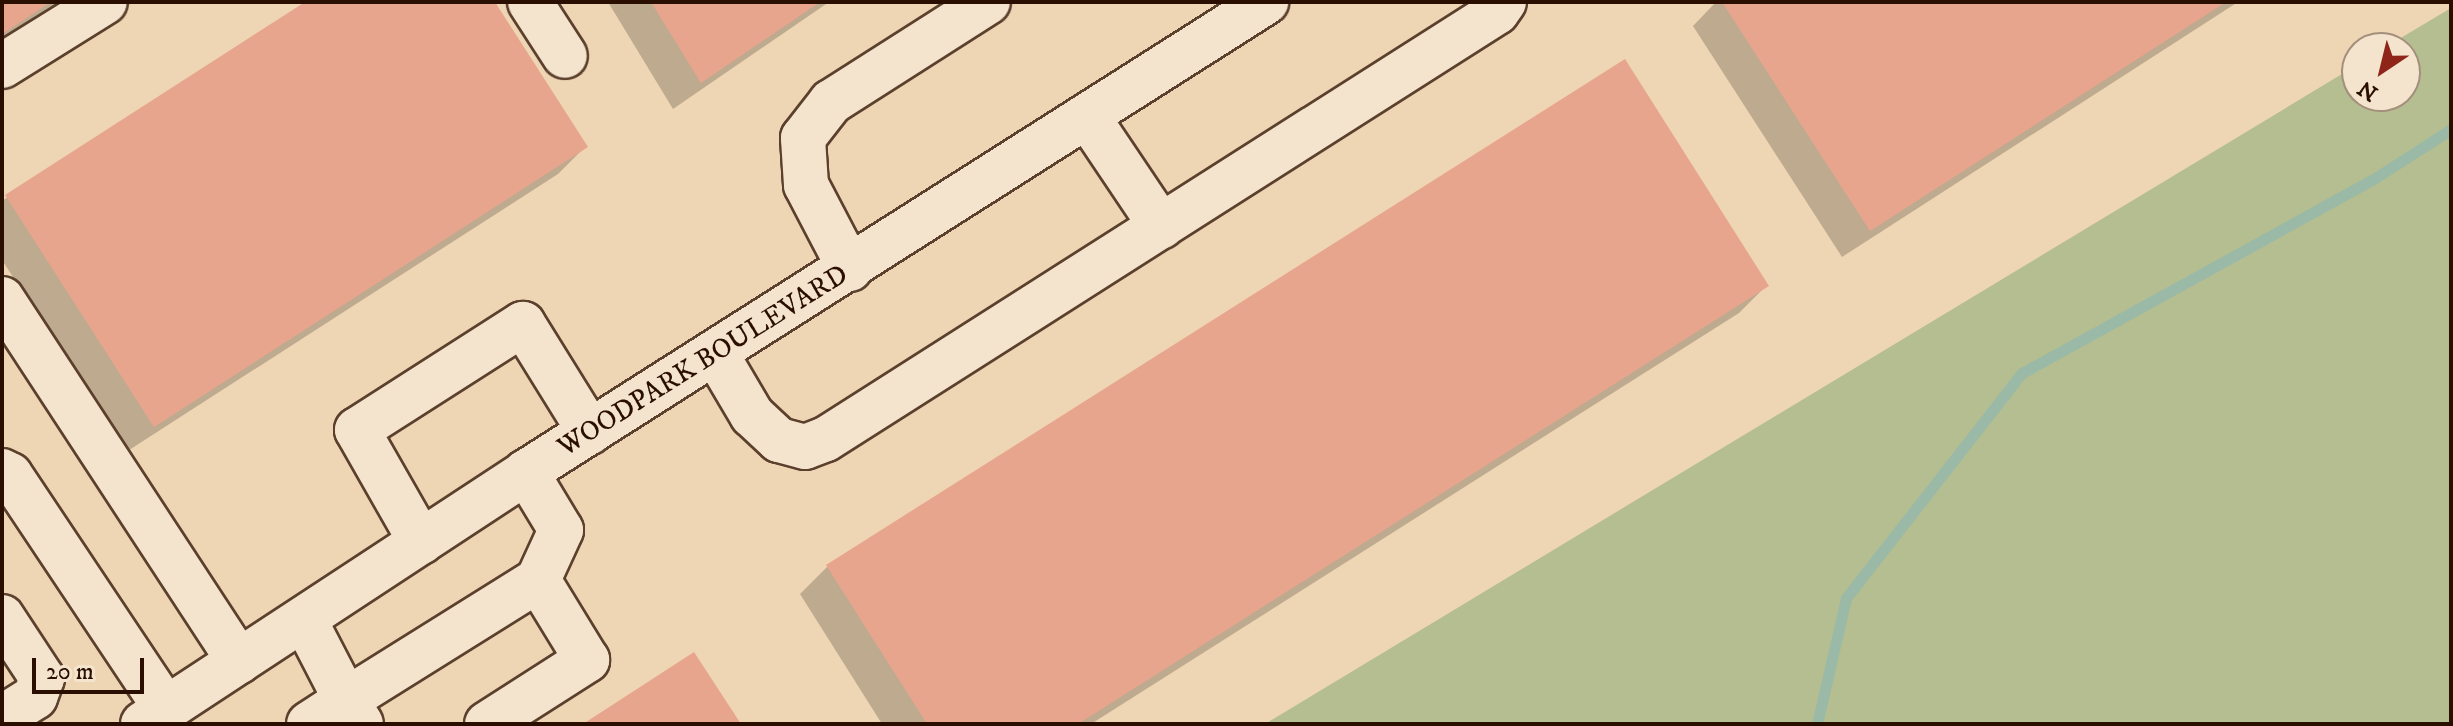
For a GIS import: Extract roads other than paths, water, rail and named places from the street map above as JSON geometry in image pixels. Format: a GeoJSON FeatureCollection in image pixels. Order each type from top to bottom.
{"type":"FeatureCollection","features":[{"type":"Feature","properties":{"kind":"street"},"geometry":{"type":"LineString","coordinates":[[2,66],[105,2]]}},
{"type":"Feature","properties":{"kind":"street"},"geometry":{"type":"LineString","coordinates":[[530,2],[565,56]]}},
{"type":"Feature","properties":{"kind":"street"},"geometry":{"type":"LineString","coordinates":[[850,269],[806,185],[803,138],[831,102],[988,2]]}},
{"type":"Feature","properties":{"kind":"street"},"geometry":{"type":"LineString","coordinates":[[716,354],[752,415],[779,440],[805,447],[826,439],[1497,12],[1504,2]]}},
{"type":"Feature","properties":{"kind":"street","name":"WOODPARK BOULEVARD"},"geometry":{"type":"LineString","coordinates":[[154,716],[526,472],[1087,116],[1246,7]]}},
{"type":"Feature","properties":{"kind":"street"},"geometry":{"type":"LineString","coordinates":[[1087,116],[1161,226]]}},
{"type":"Feature","properties":{"kind":"street"},"geometry":{"type":"LineString","coordinates":[[2,299],[239,661]]}},
{"type":"Feature","properties":{"kind":"street"},"geometry":{"type":"LineString","coordinates":[[421,542],[357,430],[523,324],[590,432]]}},
{"type":"Feature","properties":{"kind":"street"},"geometry":{"type":"LineString","coordinates":[[2,471],[10,475],[154,716]]}},
{"type":"Feature","properties":{"kind":"street"},"geometry":{"type":"LineString","coordinates":[[309,724],[353,712],[538,580],[561,530],[526,472]]}},
{"type":"Feature","properties":{"kind":"street"},"geometry":{"type":"LineString","coordinates":[[487,724],[587,660],[538,580]]}},
{"type":"Feature","properties":{"kind":"street"},"geometry":{"type":"LineString","coordinates":[[2,617],[42,678],[35,697],[2,718]]}},
{"type":"Feature","properties":{"kind":"street"},"geometry":{"type":"LineString","coordinates":[[304,619],[353,712]]}},
{"type":"Feature","properties":{"kind":"waterway"},"geometry":{"type":"LineString","coordinates":[[1817,724],[1846,598],[2022,373],[2372,180],[2451,129]]}}]}
